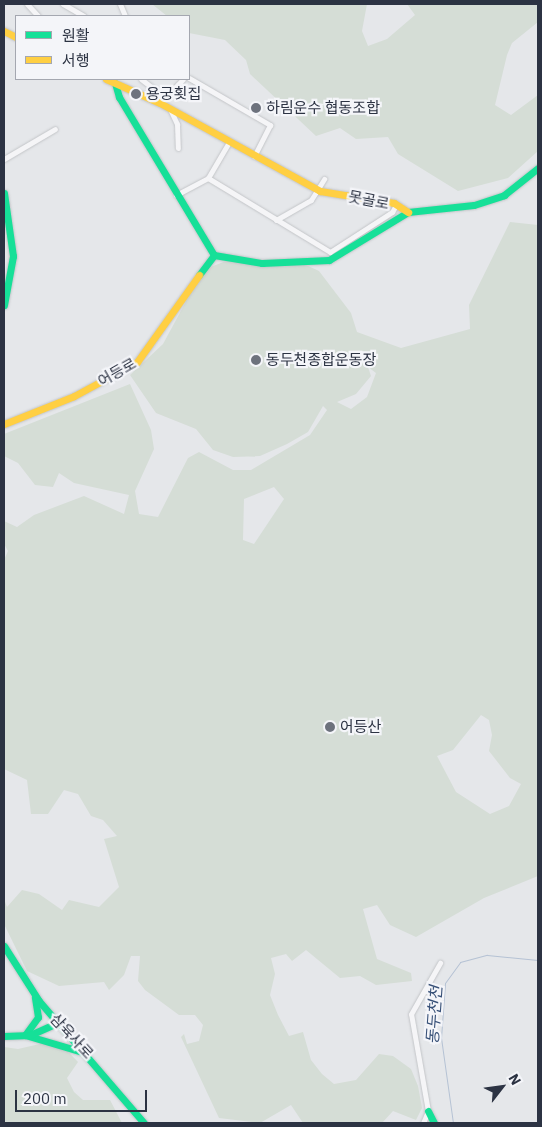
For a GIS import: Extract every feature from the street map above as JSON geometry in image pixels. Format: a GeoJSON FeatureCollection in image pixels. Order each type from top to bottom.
{"type":"FeatureCollection","features":[{"type":"Feature","properties":{"kind":"street"},"geometry":{"type":"LineString","coordinates":[[27,4],[37,15]]}},
{"type":"Feature","properties":{"kind":"street"},"geometry":{"type":"LineString","coordinates":[[63,4],[82,15]]}},
{"type":"Feature","properties":{"kind":"street"},"geometry":{"type":"LineString","coordinates":[[190,79],[270,125],[254,156]]}},
{"type":"Feature","properties":{"kind":"street","name":"못골로"},"geometry":{"type":"LineString","coordinates":[[108,80],[170,108],[318,190],[396,205],[408,212],[474,205],[504,195],[538,168]]}},
{"type":"Feature","properties":{"kind":"street"},"geometry":{"type":"LineString","coordinates":[[142,80],[155,90],[160,103],[182,80]]}},
{"type":"Feature","properties":{"kind":"street"},"geometry":{"type":"LineString","coordinates":[[115,83],[176,196],[214,255],[262,263],[329,260],[408,212]]}},
{"type":"Feature","properties":{"kind":"street"},"geometry":{"type":"LineString","coordinates":[[170,108],[177,124],[178,148]]}},
{"type":"Feature","properties":{"kind":"street"},"geometry":{"type":"LineString","coordinates":[[4,159],[55,129]]}},
{"type":"Feature","properties":{"kind":"street"},"geometry":{"type":"LineString","coordinates":[[176,196],[208,178],[230,142]]}},
{"type":"Feature","properties":{"kind":"street"},"geometry":{"type":"LineString","coordinates":[[208,178],[330,252],[392,212],[396,205]]}},
{"type":"Feature","properties":{"kind":"street"},"geometry":{"type":"LineString","coordinates":[[276,220],[311,200],[324,179]]}},
{"type":"Feature","properties":{"kind":"street"},"geometry":{"type":"LineString","coordinates":[[4,193],[13,248],[4,305]]}},
{"type":"Feature","properties":{"kind":"street","name":"어등로"},"geometry":{"type":"LineString","coordinates":[[4,424],[74,396],[137,362],[214,255]]}},
{"type":"Feature","properties":{"kind":"street","name":"삼육사로"},"geometry":{"type":"LineString","coordinates":[[4,946],[35,995],[89,1054],[144,1123]]}},
{"type":"Feature","properties":{"kind":"street"},"geometry":{"type":"LineString","coordinates":[[434,1123],[428,1111],[411,1014],[440,963]]}},
{"type":"Feature","properties":{"kind":"street"},"geometry":{"type":"LineString","coordinates":[[25,1035],[38,1018],[35,995]]}},
{"type":"Feature","properties":{"kind":"street"},"geometry":{"type":"LineString","coordinates":[[25,1035],[59,1022]]}},
{"type":"Feature","properties":{"kind":"street"},"geometry":{"type":"LineString","coordinates":[[4,1036],[25,1035],[61,1042],[89,1054]]}},
{"type":"Feature","properties":{"kind":"street"},"geometry":{"type":"LineString","coordinates":[[423,1123],[428,1111]]}},
{"type":"Feature","properties":{"kind":"shaded area"},"geometry":{"type":"Polygon","coordinates":[[[152,4],[367,4],[362,31],[368,46],[387,39],[415,15],[407,4],[538,4],[538,22],[512,43],[507,55],[495,105],[511,115],[538,95],[538,151],[508,178],[458,191],[398,154],[388,137],[356,139],[340,128],[316,136],[250,74],[246,60],[225,40],[190,33],[190,15],[166,15],[152,4]]]}},
{"type":"Feature","properties":{"kind":"shaded area"},"geometry":{"type":"Polygon","coordinates":[[[510,222],[538,225],[538,876],[484,898],[416,937],[390,925],[377,905],[363,909],[377,959],[411,973],[412,981],[376,985],[360,976],[340,978],[306,950],[292,961],[286,954],[271,958],[275,974],[270,995],[278,1015],[289,1036],[303,1032],[311,1060],[322,1074],[334,1084],[356,1080],[379,1054],[393,1056],[411,1069],[418,1086],[422,1108],[416,1120],[393,1111],[382,1123],[303,1123],[291,1105],[260,1123],[219,1118],[181,1037],[184,1034],[187,1044],[199,1041],[203,1025],[195,1015],[179,1015],[145,990],[138,981],[140,956],[131,956],[124,975],[109,990],[104,982],[59,986],[27,971],[4,924],[4,899],[7,907],[22,890],[39,894],[62,910],[69,900],[99,907],[119,887],[104,839],[117,836],[103,820],[91,816],[78,794],[64,790],[48,814],[31,814],[27,780],[4,769],[4,560],[8,551],[4,544],[4,521],[17,527],[34,515],[84,496],[124,514],[129,495],[74,483],[59,473],[53,487],[35,485],[18,463],[4,456],[4,434],[130,384],[151,430],[154,449],[135,491],[139,514],[158,517],[188,458],[199,452],[233,470],[251,470],[310,435],[327,410],[323,406],[308,432],[287,444],[260,456],[233,457],[213,450],[196,429],[156,413],[130,375],[163,344],[203,270],[226,261],[265,267],[304,264],[319,271],[351,313],[357,332],[401,348],[470,329],[469,305],[510,222]],[[368,367],[371,376],[356,394],[337,402],[351,409],[367,397],[376,373],[368,367]],[[274,487],[244,499],[243,540],[254,544],[284,499],[274,487]],[[481,715],[453,750],[437,756],[456,792],[490,814],[509,806],[521,784],[510,778],[489,751],[492,735],[489,720],[481,715]]]}},
{"type":"Feature","properties":{"kind":"shaded area"},"geometry":{"type":"Polygon","coordinates":[[[57,1040],[78,1062],[67,1078],[74,1092],[83,1100],[110,1100],[122,1123],[4,1123],[4,1047],[18,1049],[57,1040]]]}},
{"type":"Feature","properties":{"kind":"waterway","name":"동두천천"},"geometry":{"type":"LineString","coordinates":[[453,1123],[441,1038],[445,983],[460,962],[487,955],[538,960]]}},
{"type":"Feature","properties":{"kind":"traffic: fast"},"geometry":{"type":"LineString","coordinates":[[115,83],[119,97],[214,255]]}},
{"type":"Feature","properties":{"kind":"traffic: fast"},"geometry":{"type":"LineString","coordinates":[[199,275],[214,255],[262,263],[329,260],[408,212],[474,205],[504,195],[538,168]]}},
{"type":"Feature","properties":{"kind":"traffic: fast"},"geometry":{"type":"LineString","coordinates":[[4,193],[13,256],[4,305]]}},
{"type":"Feature","properties":{"kind":"traffic: fast"},"geometry":{"type":"LineString","coordinates":[[4,946],[39,1001],[144,1123]]}},
{"type":"Feature","properties":{"kind":"traffic: fast"},"geometry":{"type":"LineString","coordinates":[[25,1035],[38,1017],[35,997]]}},
{"type":"Feature","properties":{"kind":"traffic: fast"},"geometry":{"type":"LineString","coordinates":[[4,1036],[30,1035],[59,1022]]}},
{"type":"Feature","properties":{"kind":"traffic: fast"},"geometry":{"type":"LineString","coordinates":[[25,1035],[86,1053]]}},
{"type":"Feature","properties":{"kind":"traffic: fast"},"geometry":{"type":"LineString","coordinates":[[428,1111],[434,1123]]}},
{"type":"Feature","properties":{"kind":"traffic: slow"},"geometry":{"type":"LineString","coordinates":[[4,31],[15,36]]}},
{"type":"Feature","properties":{"kind":"traffic: slow"},"geometry":{"type":"LineString","coordinates":[[108,80],[160,103],[320,191],[394,203],[408,212]]}},
{"type":"Feature","properties":{"kind":"traffic: slow"},"geometry":{"type":"LineString","coordinates":[[4,424],[74,396],[137,362],[199,275]]}},
{"type":"Feature","properties":{"kind":"place","name":"용궁횟집"},"geometry":{"type":"Point","coordinates":[136,94]}},
{"type":"Feature","properties":{"kind":"place","name":"하림운수 협동조합"},"geometry":{"type":"Point","coordinates":[256,108]}},
{"type":"Feature","properties":{"kind":"place","name":"동두천종합운동장"},"geometry":{"type":"Point","coordinates":[256,360]}},
{"type":"Feature","properties":{"kind":"place","name":"어등산"},"geometry":{"type":"Point","coordinates":[330,727]}}]}
